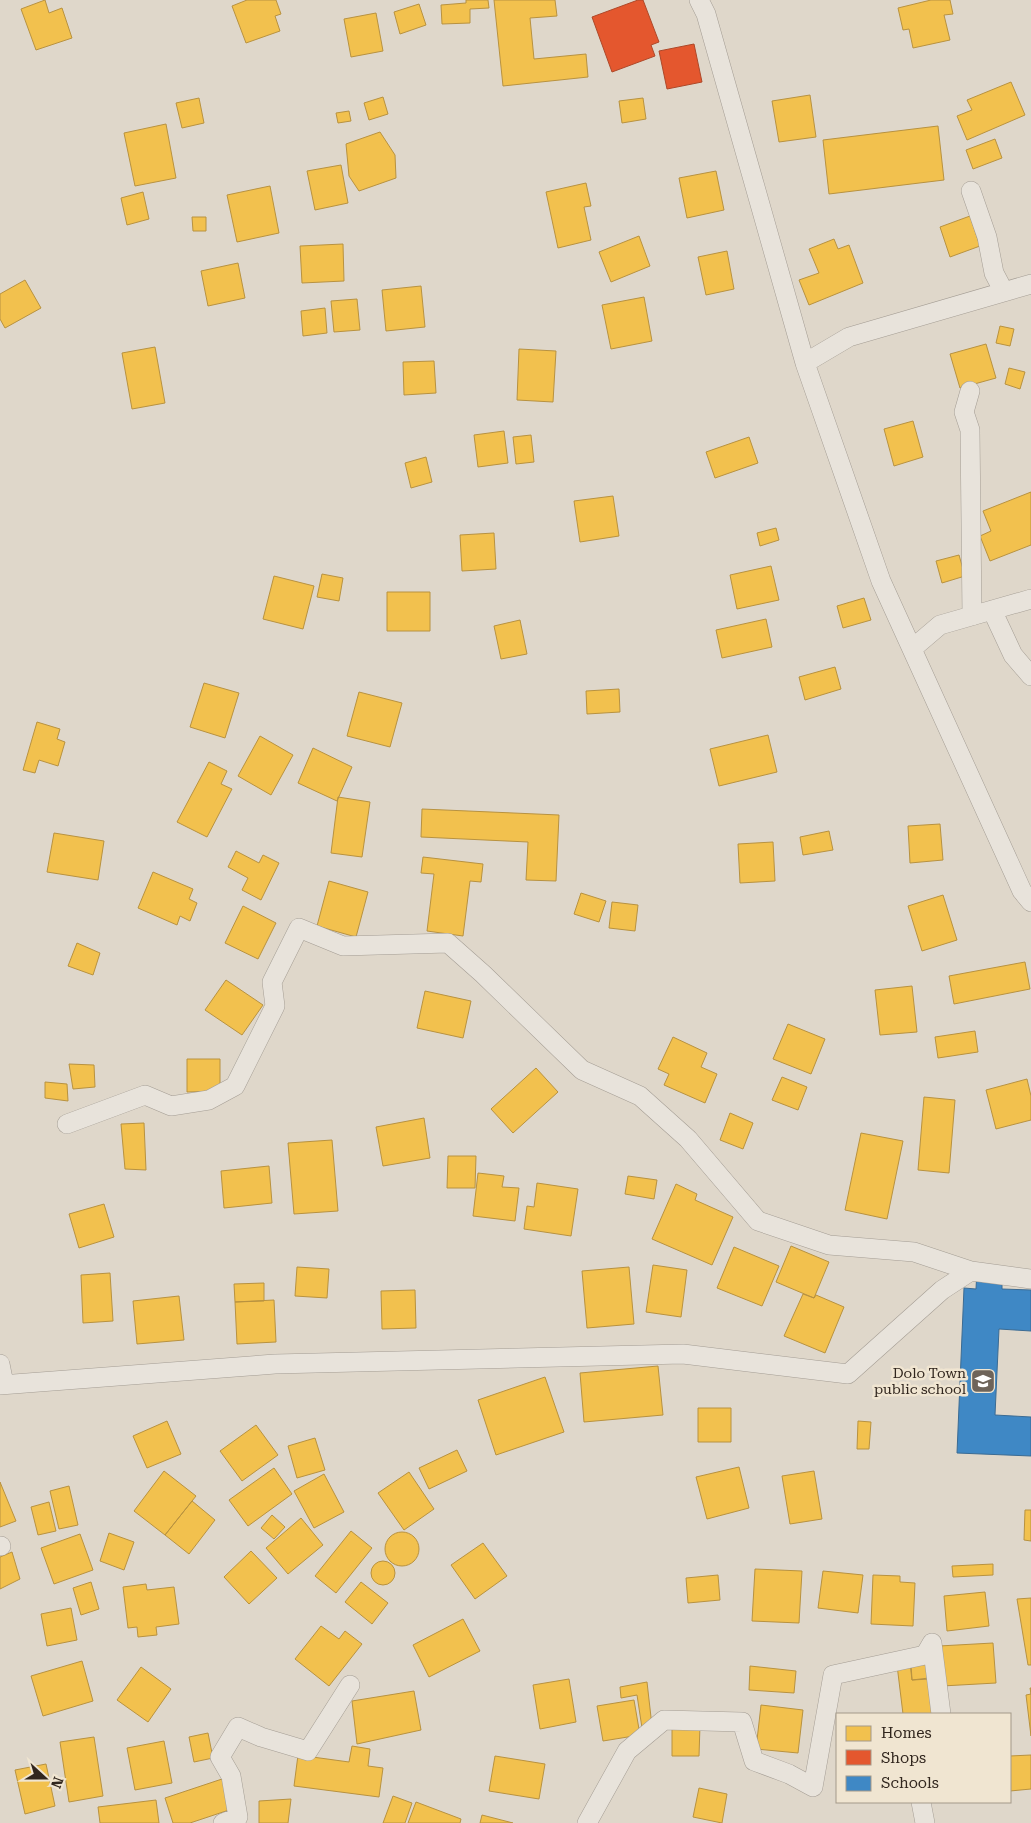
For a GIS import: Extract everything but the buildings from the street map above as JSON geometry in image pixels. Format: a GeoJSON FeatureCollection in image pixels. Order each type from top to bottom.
{"type":"FeatureCollection","features":[{"type":"Feature","properties":{"kind":"street"},"geometry":{"type":"LineString","coordinates":[[699,0],[706,14],[805,363],[881,580],[1022,891],[1031,902]]}},
{"type":"Feature","properties":{"kind":"street"},"geometry":{"type":"LineString","coordinates":[[971,191],[987,237],[994,273],[1004,292]]}},
{"type":"Feature","properties":{"kind":"street"},"geometry":{"type":"LineString","coordinates":[[805,363],[849,337],[1031,284]]}},
{"type":"Feature","properties":{"kind":"street"},"geometry":{"type":"LineString","coordinates":[[970,391],[964,412],[970,430],[972,616]]}},
{"type":"Feature","properties":{"kind":"street"},"geometry":{"type":"LineString","coordinates":[[913,648],[940,624],[1031,599]]}},
{"type":"Feature","properties":{"kind":"street"},"geometry":{"type":"LineString","coordinates":[[992,610],[1012,655],[1031,676]]}},
{"type":"Feature","properties":{"kind":"street"},"geometry":{"type":"LineString","coordinates":[[67,1124],[145,1095],[171,1106],[209,1100],[235,1086],[275,1006],[272,982],[298,928],[343,946],[448,943],[483,974],[582,1070],[640,1096],[688,1139],[758,1221],[829,1245],[914,1252],[971,1271],[1031,1279]]}},
{"type":"Feature","properties":{"kind":"street"},"geometry":{"type":"LineString","coordinates":[[0,1364],[2,1384],[275,1364],[683,1354],[848,1374],[942,1290],[971,1271]]}},
{"type":"Feature","properties":{"kind":"street"},"geometry":{"type":"LineString","coordinates":[[587,1823],[627,1751],[664,1720],[742,1722],[754,1761],[789,1774],[813,1787],[833,1675],[925,1655],[932,1644],[941,1713]]}},
{"type":"Feature","properties":{"kind":"street"},"geometry":{"type":"LineString","coordinates":[[223,1823],[238,1817],[231,1776],[220,1757],[238,1726],[261,1736],[308,1751],[350,1685]]}},
{"type":"Feature","properties":{"kind":"street"},"geometry":{"type":"LineString","coordinates":[[921,1803],[925,1823]]}},
{"type":"Feature","properties":{"kind":"place","name":"Dolo Town public school"},"geometry":{"type":"Point","coordinates":[983,1381]}}]}
